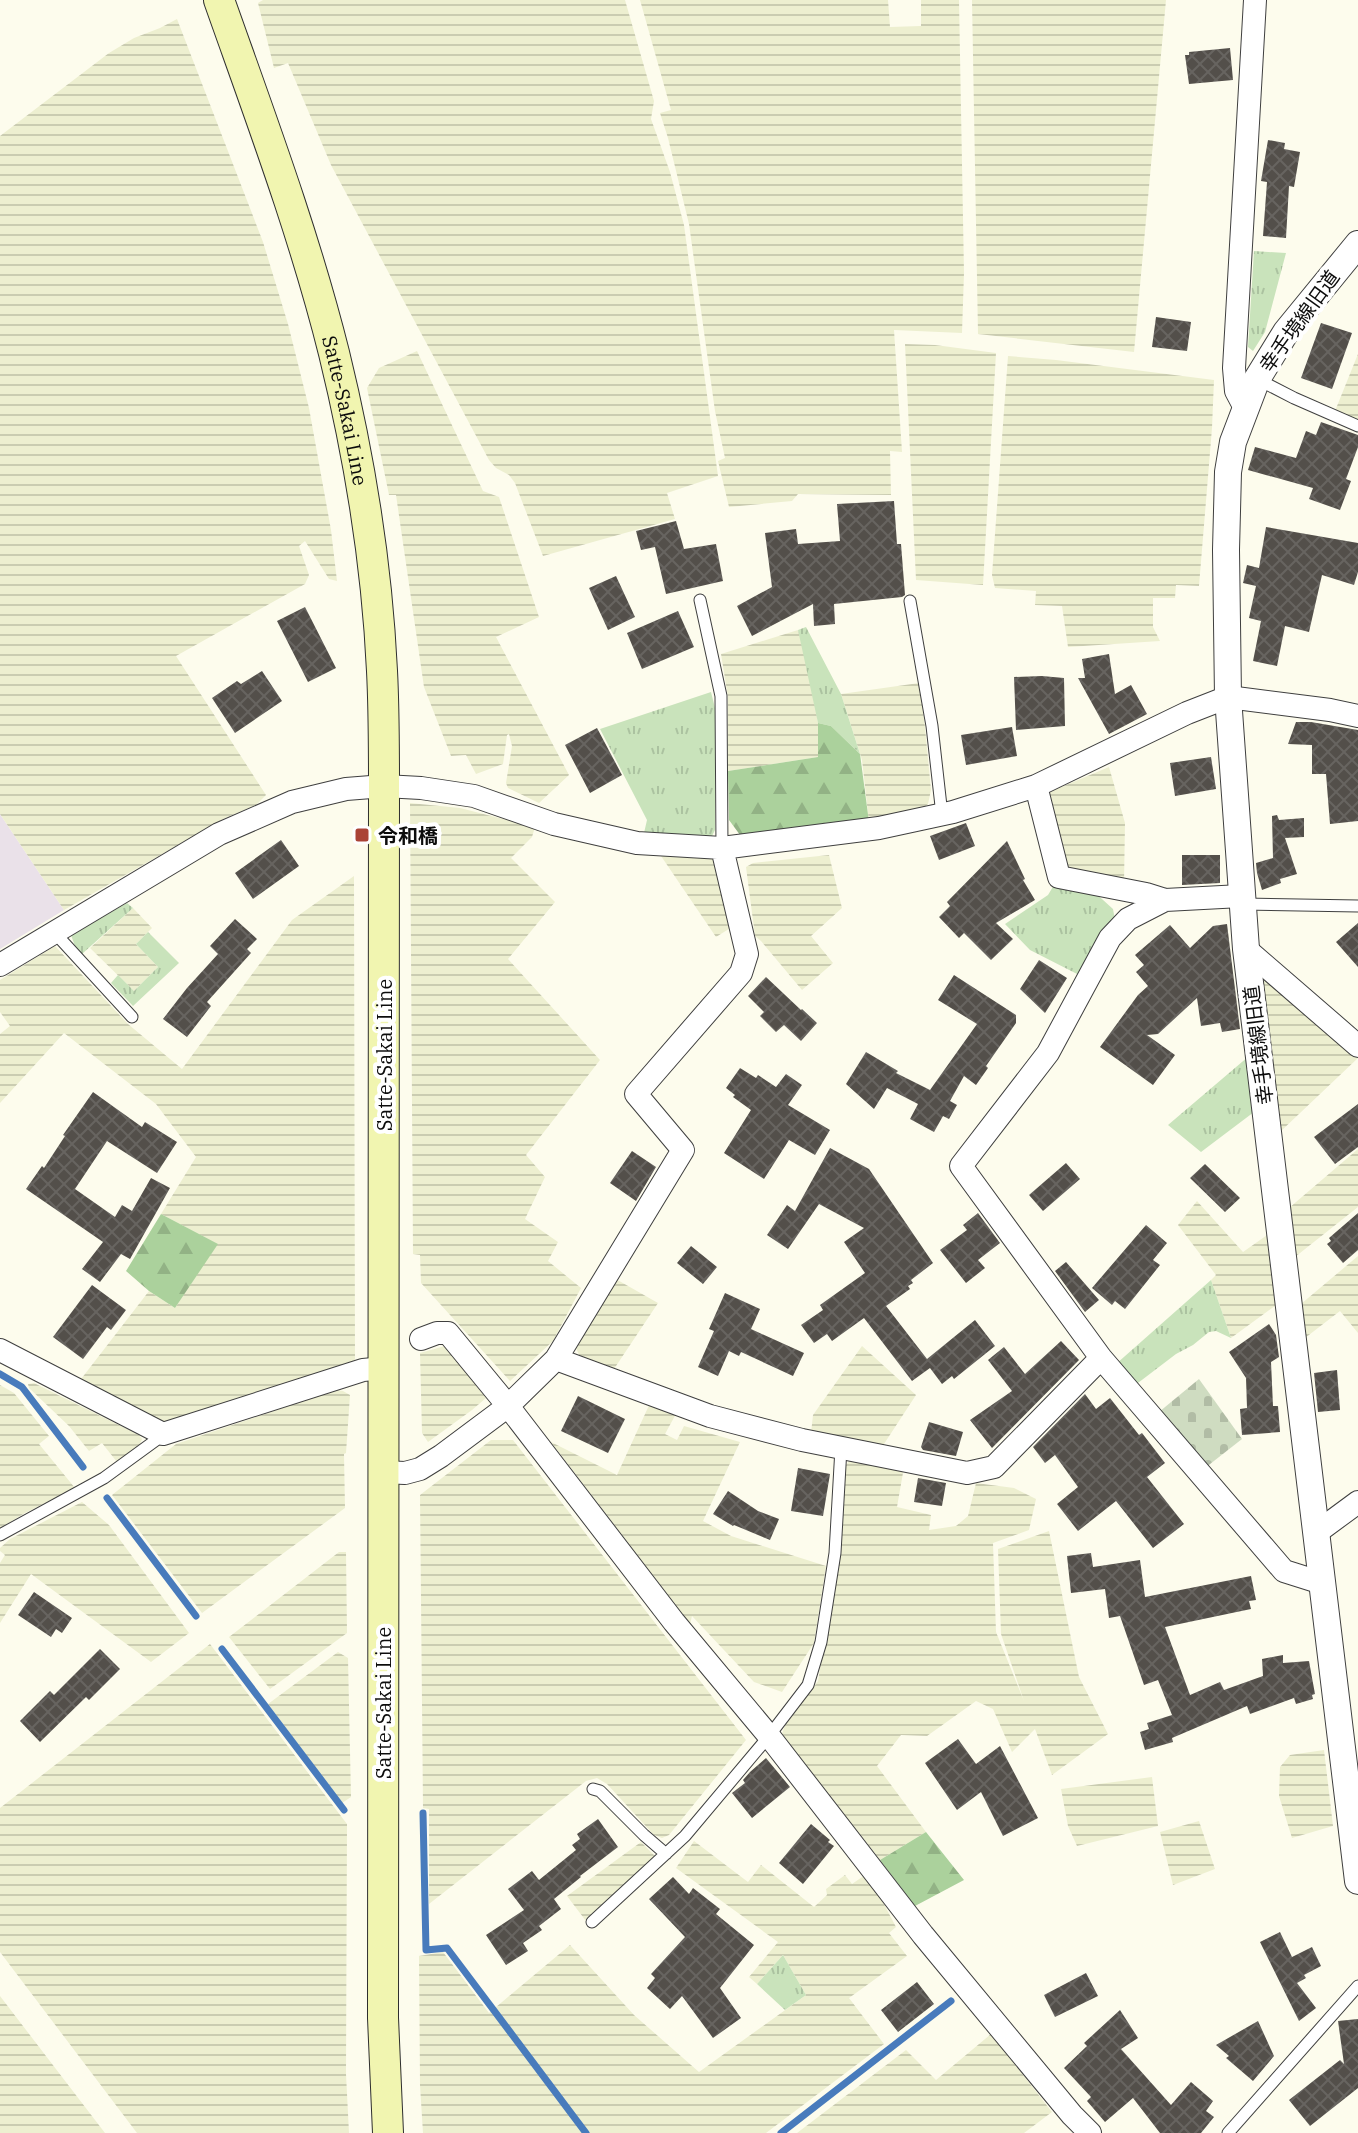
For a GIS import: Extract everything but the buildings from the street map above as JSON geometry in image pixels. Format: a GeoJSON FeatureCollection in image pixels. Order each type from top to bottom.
{"type":"FeatureCollection","features":[{"type":"Feature","properties":{"kind":"main road","name":"Satte-Sakai Line"},"geometry":{"type":"LineString","coordinates":[[219,0],[314,280],[337,368],[363,500],[375,581],[382,670],[384,786],[383,2002],[388,2133]]}},
{"type":"Feature","properties":{"kind":"street"},"geometry":{"type":"LineString","coordinates":[[1245,408],[1236,391],[1234,368],[1255,0]]}},
{"type":"Feature","properties":{"kind":"street","name":"幸手境線旧道"},"geometry":{"type":"LineString","coordinates":[[1358,244],[1286,332],[1257,379],[1233,442],[1228,472],[1226,550],[1228,697],[1246,949],[1358,1881]]}},
{"type":"Feature","properties":{"kind":"street"},"geometry":{"type":"LineString","coordinates":[[0,965],[219,834],[292,802],[346,789],[384,786],[421,788],[474,796],[554,824],[637,843],[722,848],[879,828],[942,815],[1036,786],[1187,713],[1228,697],[1358,716]]}},
{"type":"Feature","properties":{"kind":"street"},"geometry":{"type":"LineString","coordinates":[[1036,786],[1059,877],[1165,900],[1242,900]]}},
{"type":"Feature","properties":{"kind":"street"},"geometry":{"type":"LineString","coordinates":[[383,1472],[405,1473],[420,1469],[441,1456],[508,1406],[556,1359],[683,1150],[636,1094],[741,973],[747,954],[722,848]]}},
{"type":"Feature","properties":{"kind":"street"},"geometry":{"type":"LineString","coordinates":[[1165,900],[1128,919],[1110,938],[1048,1053],[961,1166],[1101,1358],[1284,1571],[1322,1583]]}},
{"type":"Feature","properties":{"kind":"street"},"geometry":{"type":"LineString","coordinates":[[1246,949],[1358,1046]]}},
{"type":"Feature","properties":{"kind":"street"},"geometry":{"type":"LineString","coordinates":[[421,1339],[448,1333],[923,1935],[1090,2133]]}},
{"type":"Feature","properties":{"kind":"street"},"geometry":{"type":"LineString","coordinates":[[0,1350],[163,1434],[363,1370],[384,1368]]}},
{"type":"Feature","properties":{"kind":"street"},"geometry":{"type":"LineString","coordinates":[[556,1359],[710,1416],[802,1440],[967,1473],[994,1467],[1101,1358]]}},
{"type":"Feature","properties":{"kind":"street"},"geometry":{"type":"LineString","coordinates":[[1316,1533],[1358,1502]]}},
{"type":"Feature","properties":{"kind":"lane"},"geometry":{"type":"LineString","coordinates":[[1257,379],[1358,426]]}},
{"type":"Feature","properties":{"kind":"lane"},"geometry":{"type":"LineString","coordinates":[[700,600],[721,696],[722,848]]}},
{"type":"Feature","properties":{"kind":"lane"},"geometry":{"type":"LineString","coordinates":[[910,601],[932,726],[942,815]]}},
{"type":"Feature","properties":{"kind":"lane"},"geometry":{"type":"LineString","coordinates":[[1242,900],[1358,906]]}},
{"type":"Feature","properties":{"kind":"lane"},"geometry":{"type":"LineString","coordinates":[[54,932],[132,1017]]}},
{"type":"Feature","properties":{"kind":"lane"},"geometry":{"type":"LineString","coordinates":[[0,1535],[104,1478],[163,1434]]}},
{"type":"Feature","properties":{"kind":"lane"},"geometry":{"type":"LineString","coordinates":[[592,1922],[685,1836],[808,1685],[821,1642],[835,1553],[841,1448]]}},
{"type":"Feature","properties":{"kind":"lane"},"geometry":{"type":"LineString","coordinates":[[593,1789],[600,1791],[666,1854]]}},
{"type":"Feature","properties":{"kind":"lane"},"geometry":{"type":"LineString","coordinates":[[1228,2133],[1358,1986]]}},
{"type":"Feature","properties":{"kind":"shaded area"},"geometry":{"type":"Polygon","coordinates":[[[0,814],[64,910],[0,949],[0,814]]]}},
{"type":"Feature","properties":{"kind":"green space"},"geometry":{"type":"Polygon","coordinates":[[[263,0],[625,0],[654,101],[651,119],[684,225],[718,476],[667,493],[675,519],[543,556],[515,483],[489,460],[331,165],[288,63],[274,68],[258,3],[263,0]]]}},
{"type":"Feature","properties":{"kind":"green space"},"geometry":{"type":"Polygon","coordinates":[[[640,0],[888,0],[890,27],[921,26],[921,0],[959,0],[964,273],[962,333],[894,330],[902,452],[890,451],[891,495],[798,494],[792,501],[729,507],[718,461],[725,458],[715,411],[689,224],[660,113],[671,110],[640,0]]]}},
{"type":"Feature","properties":{"kind":"green space"},"geometry":{"type":"Polygon","coordinates":[[[972,0],[1166,0],[1134,352],[978,334],[972,0]]]}},
{"type":"Feature","properties":{"kind":"green space"},"geometry":{"type":"Polygon","coordinates":[[[177,19],[263,242],[288,324],[309,408],[337,581],[329,579],[305,541],[299,546],[309,575],[305,584],[176,656],[266,795],[256,805],[225,818],[64,910],[0,814],[0,136],[109,53],[177,19]]]}},
{"type":"Feature","properties":{"kind":"green space"},"geometry":{"type":"Polygon","coordinates":[[[1254,251],[1286,253],[1265,332],[1253,351],[1248,347],[1254,251]]]}},
{"type":"Feature","properties":{"kind":"green space"},"geometry":{"type":"Polygon","coordinates":[[[905,344],[996,353],[983,585],[916,580],[905,344]]]}},
{"type":"Feature","properties":{"kind":"green space"},"geometry":{"type":"Polygon","coordinates":[[[417,351],[483,491],[499,497],[539,617],[496,637],[569,775],[539,803],[508,788],[506,783],[512,746],[509,734],[503,764],[476,774],[466,755],[451,756],[424,687],[396,495],[389,495],[367,388],[379,368],[417,351]]]}},
{"type":"Feature","properties":{"kind":"green space"},"geometry":{"type":"Polygon","coordinates":[[[1358,354],[1358,421],[1335,411],[1358,354]]]}},
{"type":"Feature","properties":{"kind":"green space"},"geometry":{"type":"Polygon","coordinates":[[[1008,356],[1214,380],[1199,586],[1176,585],[1175,598],[1153,598],[1153,627],[1160,641],[1068,647],[1062,606],[1035,605],[1036,591],[995,588],[992,575],[1008,356]]]}},
{"type":"Feature","properties":{"kind":"green space"},"geometry":{"type":"Polygon","coordinates":[[[806,627],[841,694],[860,754],[831,726],[818,723],[798,630],[806,627]]]}},
{"type":"Feature","properties":{"kind":"green space"},"geometry":{"type":"Polygon","coordinates":[[[798,630],[813,691],[818,723],[818,757],[728,771],[728,697],[721,654],[798,630]]]}},
{"type":"Feature","properties":{"kind":"green space"},"geometry":{"type":"Polygon","coordinates":[[[919,683],[931,790],[928,804],[922,809],[869,822],[862,760],[841,694],[919,683]]]}},
{"type":"Feature","properties":{"kind":"green space"},"geometry":{"type":"Polygon","coordinates":[[[711,692],[715,708],[715,830],[711,838],[644,833],[647,820],[600,729],[711,692]]]}},
{"type":"Feature","properties":{"kind":"green space"},"geometry":{"type":"Polygon","coordinates":[[[818,723],[831,726],[860,754],[869,822],[743,839],[729,820],[728,771],[818,757],[818,723]]]}},
{"type":"Feature","properties":{"kind":"green space"},"geometry":{"type":"Polygon","coordinates":[[[1109,767],[1125,823],[1124,884],[1068,870],[1047,793],[1109,767]]]}},
{"type":"Feature","properties":{"kind":"green space"},"geometry":{"type":"Polygon","coordinates":[[[410,803],[460,808],[535,827],[532,837],[511,858],[555,902],[508,959],[600,1060],[526,1155],[545,1177],[525,1219],[558,1242],[548,1261],[581,1288],[553,1341],[510,1381],[421,1283],[420,1255],[413,1254],[410,803]]]}},
{"type":"Feature","properties":{"kind":"green space"},"geometry":{"type":"Polygon","coordinates":[[[829,855],[842,908],[811,936],[833,963],[802,990],[755,936],[746,867],[753,863],[829,855]]]}},
{"type":"Feature","properties":{"kind":"green space"},"geometry":{"type":"Polygon","coordinates":[[[661,856],[711,856],[720,867],[732,927],[716,937],[661,856]]]}},
{"type":"Feature","properties":{"kind":"green space"},"geometry":{"type":"Polygon","coordinates":[[[354,876],[355,1363],[165,1424],[78,1383],[149,1291],[175,1308],[217,1244],[161,1214],[196,1157],[156,1104],[64,1033],[0,1103],[0,1034],[10,1026],[0,1012],[0,980],[55,946],[128,1024],[182,1069],[292,920],[354,876]]]}},
{"type":"Feature","properties":{"kind":"green space"},"geometry":{"type":"Polygon","coordinates":[[[1054,885],[1092,890],[1113,909],[1115,920],[1081,976],[1030,950],[1005,924],[1048,895],[1054,885]]]}},
{"type":"Feature","properties":{"kind":"green space"},"geometry":{"type":"Polygon","coordinates":[[[127,903],[133,908],[82,954],[76,949],[71,935],[127,903]]]}},
{"type":"Feature","properties":{"kind":"green space"},"geometry":{"type":"Polygon","coordinates":[[[133,908],[152,928],[136,944],[158,967],[134,991],[90,948],[133,908]]]}},
{"type":"Feature","properties":{"kind":"green space"},"geometry":{"type":"Polygon","coordinates":[[[148,932],[179,963],[133,1006],[111,983],[118,975],[134,991],[158,967],[136,944],[148,932]]]}},
{"type":"Feature","properties":{"kind":"green space"},"geometry":{"type":"Polygon","coordinates":[[[1270,976],[1358,1053],[1358,1058],[1280,1132],[1263,981],[1270,976]]]}},
{"type":"Feature","properties":{"kind":"green space"},"geometry":{"type":"Polygon","coordinates":[[[1249,1056],[1254,1112],[1201,1152],[1168,1125],[1249,1056]]]}},
{"type":"Feature","properties":{"kind":"green space"},"geometry":{"type":"Polygon","coordinates":[[[1358,1149],[1358,1207],[1295,1257],[1289,1208],[1358,1149]]]}},
{"type":"Feature","properties":{"kind":"green space"},"geometry":{"type":"Polygon","coordinates":[[[1197,1201],[1243,1252],[1270,1233],[1279,1303],[1231,1338],[1211,1280],[1216,1275],[1178,1225],[1197,1201]]]}},
{"type":"Feature","properties":{"kind":"green space"},"geometry":{"type":"Polygon","coordinates":[[[161,1214],[218,1244],[175,1308],[126,1271],[161,1214]]]}},
{"type":"Feature","properties":{"kind":"green space"},"geometry":{"type":"Polygon","coordinates":[[[1358,1256],[1358,1333],[1340,1311],[1305,1338],[1301,1304],[1358,1256]]]}},
{"type":"Feature","properties":{"kind":"green space"},"geometry":{"type":"Polygon","coordinates":[[[614,1278],[658,1303],[614,1369],[579,1355],[574,1343],[614,1278]]]}},
{"type":"Feature","properties":{"kind":"green space"},"geometry":{"type":"Polygon","coordinates":[[[1211,1280],[1231,1338],[1216,1331],[1209,1332],[1134,1386],[1116,1364],[1211,1280]]]}},
{"type":"Feature","properties":{"kind":"green space"},"geometry":{"type":"Polygon","coordinates":[[[445,1346],[486,1398],[428,1442],[422,1433],[420,1353],[445,1346]]]}},
{"type":"Feature","properties":{"kind":"green space"},"geometry":{"type":"Polygon","coordinates":[[[862,1346],[916,1395],[882,1447],[811,1433],[813,1415],[862,1346]]]}},
{"type":"Feature","properties":{"kind":"green space"},"geometry":{"type":"Polygon","coordinates":[[[1199,1379],[1242,1439],[1205,1468],[1159,1412],[1199,1379]]]}},
{"type":"Feature","properties":{"kind":"green space"},"geometry":{"type":"Polygon","coordinates":[[[34,1383],[139,1435],[142,1439],[140,1444],[117,1462],[102,1443],[89,1451],[69,1426],[29,1388],[28,1384],[34,1383]]]}},
{"type":"Feature","properties":{"kind":"green space"},"geometry":{"type":"Polygon","coordinates":[[[0,1385],[14,1393],[49,1436],[39,1444],[75,1488],[0,1528],[0,1385]]]}},
{"type":"Feature","properties":{"kind":"green space"},"geometry":{"type":"Polygon","coordinates":[[[336,1390],[350,1395],[344,1454],[345,1508],[202,1613],[112,1495],[176,1444],[336,1390]]]}},
{"type":"Feature","properties":{"kind":"green space"},"geometry":{"type":"Polygon","coordinates":[[[651,1401],[677,1412],[665,1434],[677,1440],[684,1426],[740,1442],[703,1521],[731,1536],[826,1566],[814,1643],[782,1692],[754,1682],[692,1616],[690,1624],[551,1442],[617,1475],[651,1401]]]}},
{"type":"Feature","properties":{"kind":"green space"},"geometry":{"type":"Polygon","coordinates":[[[491,1440],[513,1440],[746,1740],[669,1835],[662,1838],[654,1835],[607,1784],[597,1778],[586,1781],[429,1904],[429,1809],[423,1808],[420,1495],[491,1440]]]}},
{"type":"Feature","properties":{"kind":"green space"},"geometry":{"type":"Polygon","coordinates":[[[851,1459],[904,1467],[897,1507],[931,1515],[929,1530],[956,1526],[968,1516],[976,1483],[1014,1488],[1036,1499],[1029,1530],[993,1543],[996,1632],[1024,1701],[1001,1634],[998,1549],[1049,1531],[1079,1677],[1108,1734],[1052,1775],[1035,1729],[1012,1752],[993,1709],[976,1701],[927,1736],[901,1735],[877,1766],[926,1832],[880,1860],[782,1734],[785,1725],[818,1681],[839,1551],[846,1465],[851,1459]]]}},
{"type":"Feature","properties":{"kind":"green space"},"geometry":{"type":"Polygon","coordinates":[[[82,1502],[109,1525],[189,1633],[151,1662],[31,1574],[0,1623],[0,1563],[5,1555],[0,1548],[10,1539],[82,1502]]]}},
{"type":"Feature","properties":{"kind":"green space"},"geometry":{"type":"Polygon","coordinates":[[[339,1552],[346,1552],[347,1633],[270,1689],[229,1637],[339,1552]]]}},
{"type":"Feature","properties":{"kind":"green space"},"geometry":{"type":"Polygon","coordinates":[[[210,1644],[347,1824],[346,2074],[349,2133],[137,2133],[0,1952],[0,1808],[210,1644]]]}},
{"type":"Feature","properties":{"kind":"green space"},"geometry":{"type":"Polygon","coordinates":[[[338,1652],[348,1658],[351,1797],[342,1803],[268,1704],[338,1652]]]}},
{"type":"Feature","properties":{"kind":"green space"},"geometry":{"type":"Polygon","coordinates":[[[1324,1750],[1333,1826],[1292,1838],[1279,1796],[1280,1767],[1290,1755],[1324,1750]]]}},
{"type":"Feature","properties":{"kind":"green space"},"geometry":{"type":"Polygon","coordinates":[[[1152,1777],[1158,1826],[1077,1846],[1068,1826],[1061,1789],[1152,1777]]]}},
{"type":"Feature","properties":{"kind":"green space"},"geometry":{"type":"Polygon","coordinates":[[[1199,1821],[1215,1869],[1173,1885],[1160,1832],[1199,1821]]]}},
{"type":"Feature","properties":{"kind":"green space"},"geometry":{"type":"Polygon","coordinates":[[[926,1832],[964,1880],[915,1906],[880,1860],[926,1832]]]}},
{"type":"Feature","properties":{"kind":"green space"},"geometry":{"type":"Polygon","coordinates":[[[694,1841],[748,1882],[761,1865],[814,1907],[827,1895],[826,1889],[845,1875],[852,1884],[865,1875],[875,1887],[896,1927],[889,1933],[907,1956],[849,1998],[884,2044],[766,2133],[423,2133],[419,1956],[443,1952],[489,2013],[570,1945],[634,2015],[699,2072],[806,1995],[783,1955],[757,1984],[749,1977],[778,1942],[676,1868],[694,1841]]]}},
{"type":"Feature","properties":{"kind":"green space"},"geometry":{"type":"Polygon","coordinates":[[[641,1842],[655,1859],[586,1921],[567,1896],[641,1842]]]}},
{"type":"Feature","properties":{"kind":"green space"},"geometry":{"type":"Polygon","coordinates":[[[783,1955],[806,1995],[785,2010],[757,1984],[783,1955]]]}},
{"type":"Feature","properties":{"kind":"green space"},"geometry":{"type":"Polygon","coordinates":[[[0,1996],[105,2133],[0,2133],[0,1996]]]}},
{"type":"Feature","properties":{"kind":"green space"},"geometry":{"type":"Polygon","coordinates":[[[991,2034],[1052,2112],[1024,2133],[797,2133],[906,2050],[936,2080],[991,2034]]]}},
{"type":"Feature","properties":{"kind":"waterway"},"geometry":{"type":"LineString","coordinates":[[0,1374],[22,1387],[83,1467]]}},
{"type":"Feature","properties":{"kind":"waterway"},"geometry":{"type":"LineString","coordinates":[[107,1498],[196,1616]]}},
{"type":"Feature","properties":{"kind":"waterway"},"geometry":{"type":"LineString","coordinates":[[222,1649],[344,1810]]}},
{"type":"Feature","properties":{"kind":"waterway"},"geometry":{"type":"LineString","coordinates":[[423,1813],[426,1950],[447,1948],[586,2133]]}},
{"type":"Feature","properties":{"kind":"waterway"},"geometry":{"type":"LineString","coordinates":[[781,2133],[951,2001]]}},
{"type":"Feature","properties":{"kind":"place","name":"令和橋"},"geometry":{"type":"Point","coordinates":[362,835]}}]}
